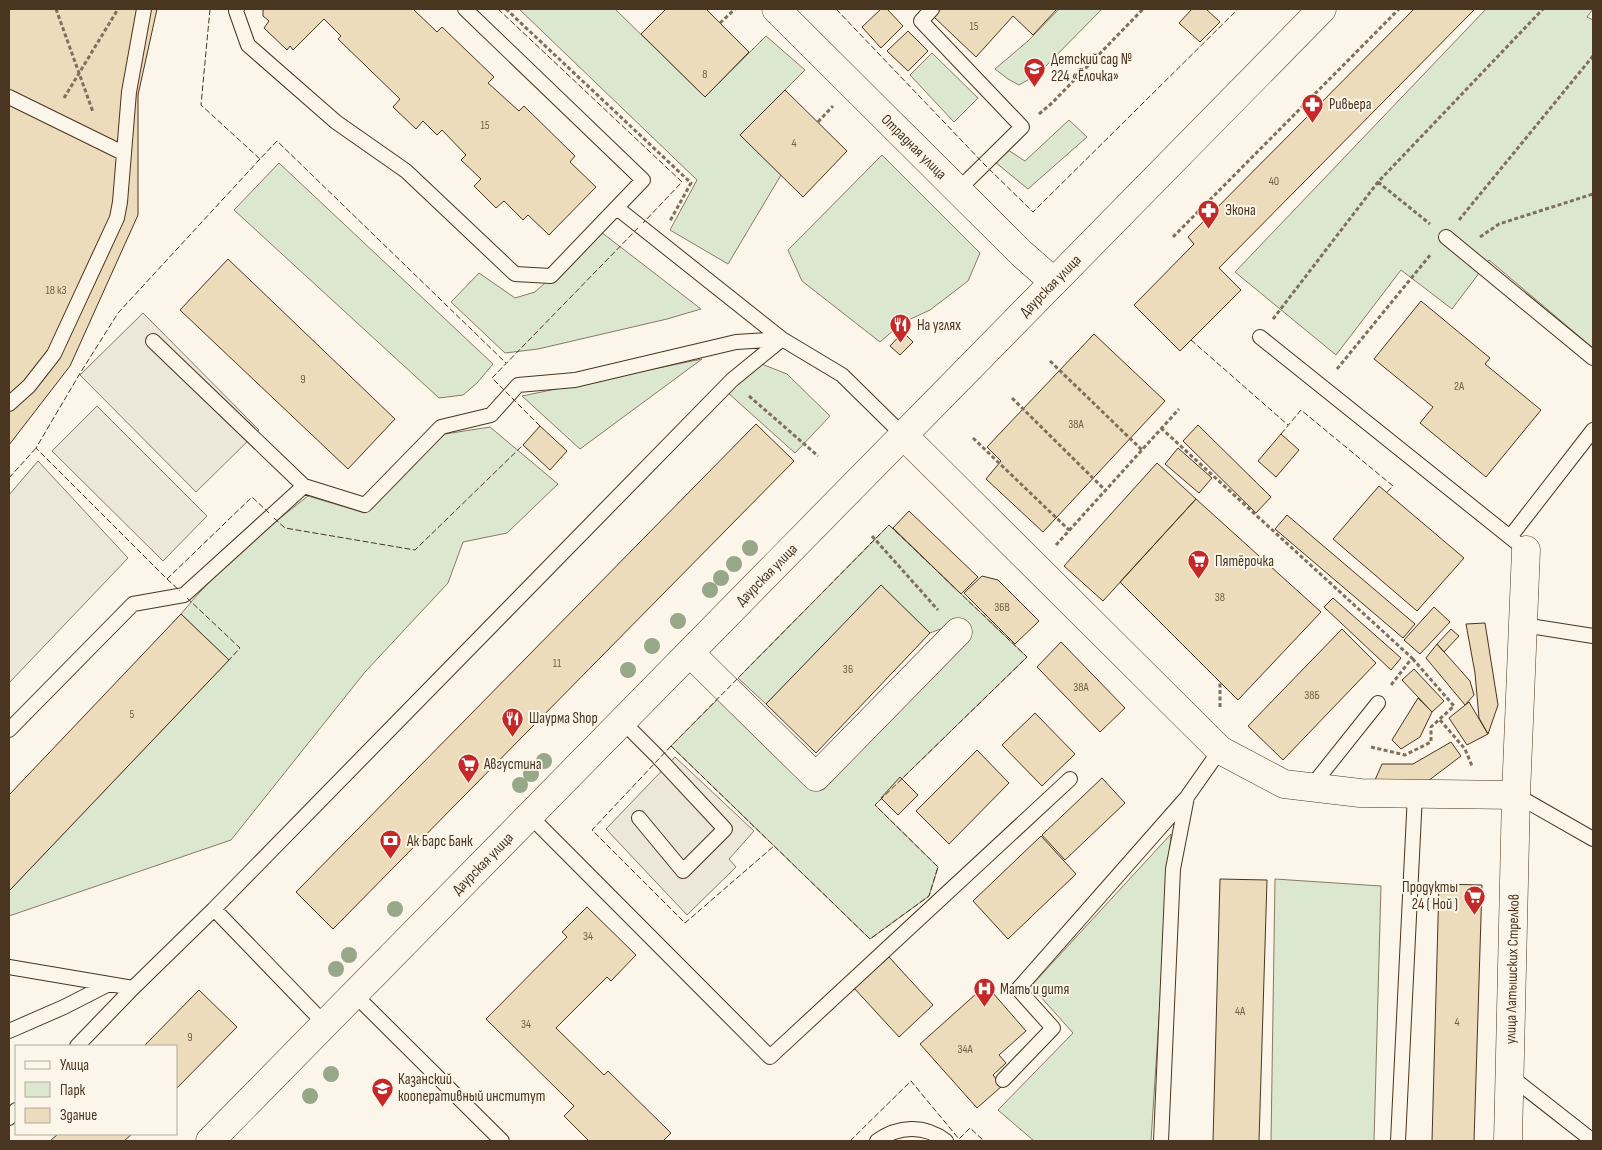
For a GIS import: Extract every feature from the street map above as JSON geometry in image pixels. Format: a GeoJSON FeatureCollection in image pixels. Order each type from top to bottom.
{"type":"FeatureCollection","features":[{"type":"Feature","properties":{"kind":"street","name":"Отрадная улица"},"geometry":{"type":"LineString","coordinates":[[776,9],[1021,253],[1054,282]]}},
{"type":"Feature","properties":{"kind":"street","name":"Даурская улица"},"geometry":{"type":"LineString","coordinates":[[210,1141],[1322,9]]}},
{"type":"Feature","properties":{"kind":"street"},"geometry":{"type":"LineString","coordinates":[[902,435],[1220,750],[1284,784],[1360,793],[1516,795]]}},
{"type":"Feature","properties":{"kind":"street","name":"улица Латышских Стрелков"},"geometry":{"type":"LineString","coordinates":[[1508,1141],[1516,795],[1523,625],[1518,544]]}},
{"type":"Feature","properties":{"kind":"street"},"geometry":{"type":"LineString","coordinates":[[690,653],[816,777],[958,632]]}},
{"type":"Feature","properties":{"kind":"lane"},"geometry":{"type":"LineString","coordinates":[[9,404],[29,386],[50,361],[115,224],[120,202],[129,92],[144,9]]}},
{"type":"Feature","properties":{"kind":"lane"},"geometry":{"type":"LineString","coordinates":[[237,9],[236,11],[248,44],[336,122],[406,171],[515,274],[551,276],[643,180],[465,9]]}},
{"type":"Feature","properties":{"kind":"lane"},"geometry":{"type":"LineString","coordinates":[[932,9],[920,22],[1022,126],[958,190]]}},
{"type":"Feature","properties":{"kind":"lane"},"geometry":{"type":"LineString","coordinates":[[9,97],[124,153]]}},
{"type":"Feature","properties":{"kind":"lane"},"geometry":{"type":"LineString","coordinates":[[617,208],[782,339],[842,375],[902,435]]}},
{"type":"Feature","properties":{"kind":"lane"},"geometry":{"type":"LineString","coordinates":[[1446,236],[1593,358]]}},
{"type":"Feature","properties":{"kind":"lane"},"geometry":{"type":"LineString","coordinates":[[1260,337],[1518,544],[1593,430]]}},
{"type":"Feature","properties":{"kind":"lane"},"geometry":{"type":"LineString","coordinates":[[78,1045],[133,988],[214,910],[732,380],[782,339]]}},
{"type":"Feature","properties":{"kind":"lane"},"geometry":{"type":"LineString","coordinates":[[153,341],[304,486],[364,505],[441,427],[491,416],[518,385],[576,380],[736,342],[782,339]]}},
{"type":"Feature","properties":{"kind":"lane"},"geometry":{"type":"LineString","coordinates":[[9,730],[133,604],[184,595],[304,486]]}},
{"type":"Feature","properties":{"kind":"lane"},"geometry":{"type":"LineString","coordinates":[[1523,625],[1593,636]]}},
{"type":"Feature","properties":{"kind":"lane"},"geometry":{"type":"LineString","coordinates":[[1312,787],[1378,703]]}},
{"type":"Feature","properties":{"kind":"lane"},"geometry":{"type":"LineString","coordinates":[[622,721],[725,830],[683,870],[639,818]]}},
{"type":"Feature","properties":{"kind":"lane"},"geometry":{"type":"LineString","coordinates":[[1003,1080],[1053,1028],[1018,989],[1187,797],[1220,750]]}},
{"type":"Feature","properties":{"kind":"lane"},"geometry":{"type":"LineString","coordinates":[[530,816],[770,1057],[1070,779]]}},
{"type":"Feature","properties":{"kind":"lane"},"geometry":{"type":"LineString","coordinates":[[1398,1141],[1415,794]]}},
{"type":"Feature","properties":{"kind":"lane"},"geometry":{"type":"LineString","coordinates":[[1516,795],[1593,839]]}},
{"type":"Feature","properties":{"kind":"lane"},"geometry":{"type":"LineString","coordinates":[[1161,1141],[1173,869],[1187,797]]}},
{"type":"Feature","properties":{"kind":"lane"},"geometry":{"type":"LineString","coordinates":[[214,910],[326,1024]]}},
{"type":"Feature","properties":{"kind":"lane"},"geometry":{"type":"LineString","coordinates":[[9,967],[133,988]]}},
{"type":"Feature","properties":{"kind":"lane"},"geometry":{"type":"LineString","coordinates":[[9,1031],[64,1008],[109,984]]}},
{"type":"Feature","properties":{"kind":"lane"},"geometry":{"type":"LineString","coordinates":[[355,995],[502,1141]]}},
{"type":"Feature","properties":{"kind":"lane"},"geometry":{"type":"LineString","coordinates":[[1510,1076],[1593,1141]]}},
{"type":"Feature","properties":{"kind":"lane"},"geometry":{"type":"LineString","coordinates":[[877,1141],[886,1135],[913,1128],[926,1130],[946,1141]]}},
{"type":"Feature","properties":{"kind":"path"},"geometry":{"type":"LineString","coordinates":[[56,9],[104,144]]}},
{"type":"Feature","properties":{"kind":"path"},"geometry":{"type":"LineString","coordinates":[[52,118],[118,9]]}},
{"type":"Feature","properties":{"kind":"path"},"geometry":{"type":"LineString","coordinates":[[720,23],[735,9]]}},
{"type":"Feature","properties":{"kind":"path"},"geometry":{"type":"LineString","coordinates":[[1022,126],[1052,103],[1144,9]]}},
{"type":"Feature","properties":{"kind":"path"},"geometry":{"type":"LineString","coordinates":[[1174,237],[1399,9]]}},
{"type":"Feature","properties":{"kind":"path"},"geometry":{"type":"LineString","coordinates":[[1260,337],[1378,182],[1543,9]]}},
{"type":"Feature","properties":{"kind":"path"},"geometry":{"type":"LineString","coordinates":[[1378,182],[1446,236]]}},
{"type":"Feature","properties":{"kind":"path"},"geometry":{"type":"LineString","coordinates":[[1463,250],[1499,224],[1593,194]]}},
{"type":"Feature","properties":{"kind":"path"},"geometry":{"type":"LineString","coordinates":[[1050,361],[1142,450]]}},
{"type":"Feature","properties":{"kind":"path"},"geometry":{"type":"LineString","coordinates":[[732,380],[818,456]]}},
{"type":"Feature","properties":{"kind":"path"},"geometry":{"type":"LineString","coordinates":[[1012,398],[1105,490]]}},
{"type":"Feature","properties":{"kind":"path"},"geometry":{"type":"LineString","coordinates":[[1035,567],[1179,409]]}},
{"type":"Feature","properties":{"kind":"path"},"geometry":{"type":"LineString","coordinates":[[1161,428],[1412,658],[1454,706],[1431,727],[1431,742],[1405,756],[1348,741]]}},
{"type":"Feature","properties":{"kind":"path"},"geometry":{"type":"LineString","coordinates":[[973,438],[1069,530]]}},
{"type":"Feature","properties":{"kind":"path"},"geometry":{"type":"LineString","coordinates":[[872,536],[958,632]]}},
{"type":"Feature","properties":{"kind":"path"},"geometry":{"type":"LineString","coordinates":[[1378,703],[1412,658]]}},
{"type":"Feature","properties":{"kind":"path"},"geometry":{"type":"LineString","coordinates":[[1440,720],[1464,749],[1483,794]]}},
{"type":"Feature","properties":{"kind":"green space"},"geometry":{"type":"Polygon","coordinates":[[[519,9],[615,9],[705,97],[766,36],[805,70],[740,135],[781,175],[728,264],[670,230],[697,180],[519,9]]]}},
{"type":"Feature","properties":{"kind":"green space"},"geometry":{"type":"Polygon","coordinates":[[[1059,9],[1102,9],[1038,74],[1019,85],[995,69],[1028,41],[1059,9]]]}},
{"type":"Feature","properties":{"kind":"green space"},"geometry":{"type":"Polygon","coordinates":[[[1486,9],[1593,9],[1587,17],[1593,20],[1593,348],[1489,260],[1452,309],[1401,270],[1336,355],[1235,272],[1486,9]]]}},
{"type":"Feature","properties":{"kind":"green space"},"geometry":{"type":"Polygon","coordinates":[[[932,53],[978,98],[954,122],[910,75],[932,53]]]}},
{"type":"Feature","properties":{"kind":"green space"},"geometry":{"type":"Polygon","coordinates":[[[1069,120],[1087,137],[1028,189],[995,162],[1008,150],[1025,161],[1069,120]]]}},
{"type":"Feature","properties":{"kind":"green space"},"geometry":{"type":"Polygon","coordinates":[[[882,155],[980,253],[968,281],[930,310],[902,323],[880,342],[802,281],[788,250],[882,155]]]}},
{"type":"Feature","properties":{"kind":"green space"},"geometry":{"type":"Polygon","coordinates":[[[279,163],[493,364],[477,383],[463,395],[439,398],[234,210],[279,163]]]}},
{"type":"Feature","properties":{"kind":"green space"},"geometry":{"type":"Polygon","coordinates":[[[601,232],[701,309],[667,319],[538,349],[505,353],[451,302],[479,273],[515,298],[535,292],[601,232]]]}},
{"type":"Feature","properties":{"kind":"green space"},"geometry":{"type":"Polygon","coordinates":[[[702,359],[580,449],[522,396],[702,359]]]}},
{"type":"Feature","properties":{"kind":"green space"},"geometry":{"type":"Polygon","coordinates":[[[759,363],[787,374],[830,416],[795,453],[727,392],[759,363]]]}},
{"type":"Feature","properties":{"kind":"green space"},"geometry":{"type":"Polygon","coordinates":[[[490,427],[558,484],[507,533],[463,542],[448,583],[365,672],[231,840],[9,916],[9,891],[229,660],[181,614],[225,566],[308,496],[365,513],[445,434],[490,427]]]}},
{"type":"Feature","properties":{"kind":"green space"},"geometry":{"type":"Polygon","coordinates":[[[889,525],[1027,657],[875,805],[938,867],[929,896],[870,939],[671,746],[723,694],[815,783],[959,622],[930,633],[881,586],[766,704],[738,678],[889,525]]]}},
{"type":"Feature","properties":{"kind":"green space"},"geometry":{"type":"Polygon","coordinates":[[[1171,834],[1151,1141],[1034,1141],[998,1110],[1073,1033],[1031,986],[1171,834]]]}},
{"type":"Feature","properties":{"kind":"green space"},"geometry":{"type":"Polygon","coordinates":[[[1275,879],[1381,886],[1374,1141],[1271,1141],[1275,879]]]}},
{"type":"Feature","properties":{"kind":"shaded area"},"geometry":{"type":"Polygon","coordinates":[[[143,313],[259,430],[196,492],[80,375],[143,313]]]}},
{"type":"Feature","properties":{"kind":"shaded area"},"geometry":{"type":"Polygon","coordinates":[[[97,406],[207,516],[163,561],[52,451],[97,406]]]}},
{"type":"Feature","properties":{"kind":"shaded area"},"geometry":{"type":"Polygon","coordinates":[[[38,461],[128,558],[9,683],[9,495],[38,461]]]}},
{"type":"Feature","properties":{"kind":"shaded area"},"geometry":{"type":"Polygon","coordinates":[[[675,757],[754,831],[729,859],[736,867],[687,915],[606,829],[675,757]]]}},
{"type":"Feature","properties":{"kind":"building"},"geometry":{"type":"Polygon","coordinates":[[[9,9],[157,9],[138,95],[138,215],[70,366],[9,445],[9,9]]]}},
{"type":"Feature","properties":{"kind":"building"},"geometry":{"type":"Polygon","coordinates":[[[263,9],[413,9],[437,32],[442,27],[494,77],[488,83],[519,111],[524,106],[575,156],[570,162],[596,187],[549,235],[528,215],[523,220],[504,201],[496,208],[474,186],[481,179],[461,160],[466,155],[442,130],[437,135],[423,121],[416,129],[393,107],[400,99],[338,39],[341,36],[324,19],[293,50],[290,46],[287,50],[264,28],[269,21],[263,16],[263,9]]]}},
{"type":"Feature","properties":{"kind":"building"},"geometry":{"type":"Polygon","coordinates":[[[666,9],[706,9],[749,52],[705,97],[641,34],[666,9]]]}},
{"type":"Feature","properties":{"kind":"building"},"geometry":{"type":"Polygon","coordinates":[[[881,9],[887,9],[903,26],[881,48],[862,27],[881,9]]]}},
{"type":"Feature","properties":{"kind":"building"},"geometry":{"type":"Polygon","coordinates":[[[941,9],[1057,9],[1033,35],[1013,16],[976,57],[934,17],[941,9]]]}},
{"type":"Feature","properties":{"kind":"building"},"geometry":{"type":"Polygon","coordinates":[[[1192,9],[1206,9],[1220,22],[1200,42],[1179,23],[1192,9]]]}},
{"type":"Feature","properties":{"kind":"building"},"geometry":{"type":"Polygon","coordinates":[[[1414,9],[1475,9],[1219,268],[1241,290],[1180,351],[1134,305],[1194,244],[1188,237],[1414,9]]]}},
{"type":"Feature","properties":{"kind":"building"},"geometry":{"type":"Polygon","coordinates":[[[908,31],[928,51],[908,71],[887,51],[908,31]]]}},
{"type":"Feature","properties":{"kind":"building"},"geometry":{"type":"Polygon","coordinates":[[[785,90],[847,151],[803,197],[740,135],[785,90]]]}},
{"type":"Feature","properties":{"kind":"building"},"geometry":{"type":"Polygon","coordinates":[[[228,259],[395,419],[348,469],[180,310],[228,259]]]}},
{"type":"Feature","properties":{"kind":"building"},"geometry":{"type":"Polygon","coordinates":[[[1421,301],[1490,358],[1485,364],[1541,410],[1486,477],[1420,423],[1433,407],[1374,359],[1421,301]]]}},
{"type":"Feature","properties":{"kind":"building"},"geometry":{"type":"Polygon","coordinates":[[[903,332],[913,342],[900,355],[890,346],[903,332]]]}},
{"type":"Feature","properties":{"kind":"building"},"geometry":{"type":"Polygon","coordinates":[[[1094,334],[1165,401],[1043,532],[986,479],[1001,461],[987,447],[1094,334]]]}},
{"type":"Feature","properties":{"kind":"building"},"geometry":{"type":"Polygon","coordinates":[[[756,424],[794,461],[333,929],[296,892],[756,424]]]}},
{"type":"Feature","properties":{"kind":"building"},"geometry":{"type":"Polygon","coordinates":[[[1198,425],[1271,497],[1256,513],[1183,441],[1198,425]]]}},
{"type":"Feature","properties":{"kind":"building"},"geometry":{"type":"Polygon","coordinates":[[[540,426],[567,451],[550,470],[523,445],[540,426]]]}},
{"type":"Feature","properties":{"kind":"building"},"geometry":{"type":"Polygon","coordinates":[[[1281,434],[1299,450],[1276,477],[1258,461],[1281,434]]]}},
{"type":"Feature","properties":{"kind":"building"},"geometry":{"type":"Polygon","coordinates":[[[1178,448],[1212,478],[1199,493],[1165,464],[1178,448]]]}},
{"type":"Feature","properties":{"kind":"building"},"geometry":{"type":"Polygon","coordinates":[[[1157,463],[1196,499],[1103,601],[1064,566],[1157,463]]]}},
{"type":"Feature","properties":{"kind":"building"},"geometry":{"type":"Polygon","coordinates":[[[1379,486],[1464,558],[1417,611],[1333,539],[1379,486]]]}},
{"type":"Feature","properties":{"kind":"building"},"geometry":{"type":"Polygon","coordinates":[[[1196,499],[1321,612],[1238,700],[1120,582],[1196,499]]]}},
{"type":"Feature","properties":{"kind":"building"},"geometry":{"type":"Polygon","coordinates":[[[909,511],[978,577],[961,594],[893,528],[909,511]]]}},
{"type":"Feature","properties":{"kind":"building"},"geometry":{"type":"Polygon","coordinates":[[[1287,515],[1415,624],[1403,638],[1275,529],[1287,515]]]}},
{"type":"Feature","properties":{"kind":"building"},"geometry":{"type":"Polygon","coordinates":[[[982,576],[998,580],[1039,621],[1015,644],[964,593],[982,576]]]}},
{"type":"Feature","properties":{"kind":"building"},"geometry":{"type":"Polygon","coordinates":[[[881,585],[930,633],[816,753],[766,704],[881,585]]]}},
{"type":"Feature","properties":{"kind":"building"},"geometry":{"type":"Polygon","coordinates":[[[1333,598],[1401,658],[1391,670],[1324,607],[1333,598]]]}},
{"type":"Feature","properties":{"kind":"building"},"geometry":{"type":"Polygon","coordinates":[[[1434,607],[1450,622],[1420,654],[1404,640],[1434,607]]]}},
{"type":"Feature","properties":{"kind":"building"},"geometry":{"type":"Polygon","coordinates":[[[181,614],[229,660],[9,891],[9,795],[181,614]]]}},
{"type":"Feature","properties":{"kind":"building"},"geometry":{"type":"Polygon","coordinates":[[[1485,623],[1498,705],[1488,734],[1479,718],[1475,673],[1466,624],[1485,623]]]}},
{"type":"Feature","properties":{"kind":"building"},"geometry":{"type":"Polygon","coordinates":[[[1342,629],[1376,663],[1283,760],[1248,726],[1342,629]]]}},
{"type":"Feature","properties":{"kind":"building"},"geometry":{"type":"Polygon","coordinates":[[[1451,629],[1459,636],[1444,652],[1437,644],[1451,629]]]}},
{"type":"Feature","properties":{"kind":"building"},"geometry":{"type":"Polygon","coordinates":[[[1061,642],[1125,708],[1100,732],[1037,667],[1061,642]]]}},
{"type":"Feature","properties":{"kind":"building"},"geometry":{"type":"Polygon","coordinates":[[[1437,644],[1470,681],[1474,695],[1465,705],[1426,658],[1437,644]]]}},
{"type":"Feature","properties":{"kind":"building"},"geometry":{"type":"Polygon","coordinates":[[[1414,669],[1444,701],[1432,712],[1402,680],[1414,669]]]}},
{"type":"Feature","properties":{"kind":"building"},"geometry":{"type":"Polygon","coordinates":[[[1418,698],[1432,712],[1420,737],[1401,749],[1392,740],[1418,698]]]}},
{"type":"Feature","properties":{"kind":"building"},"geometry":{"type":"Polygon","coordinates":[[[1469,702],[1488,734],[1467,745],[1449,718],[1469,702]]]}},
{"type":"Feature","properties":{"kind":"building"},"geometry":{"type":"Polygon","coordinates":[[[1035,713],[1075,754],[1042,786],[1002,745],[1035,713]]]}},
{"type":"Feature","properties":{"kind":"building"},"geometry":{"type":"Polygon","coordinates":[[[1451,742],[1461,756],[1428,781],[1375,780],[1382,764],[1413,764],[1451,742]]]}},
{"type":"Feature","properties":{"kind":"building"},"geometry":{"type":"Polygon","coordinates":[[[977,750],[1009,783],[949,844],[916,811],[977,750]]]}},
{"type":"Feature","properties":{"kind":"building"},"geometry":{"type":"Polygon","coordinates":[[[900,777],[918,795],[898,815],[881,798],[900,777]]]}},
{"type":"Feature","properties":{"kind":"building"},"geometry":{"type":"Polygon","coordinates":[[[1102,778],[1125,803],[1065,860],[1042,835],[1102,778]]]}},
{"type":"Feature","properties":{"kind":"building"},"geometry":{"type":"Polygon","coordinates":[[[1041,836],[1076,874],[1008,939],[973,901],[1041,836]]]}},
{"type":"Feature","properties":{"kind":"building"},"geometry":{"type":"Polygon","coordinates":[[[1220,879],[1267,880],[1259,1141],[1213,1141],[1220,879]]]}},
{"type":"Feature","properties":{"kind":"building"},"geometry":{"type":"Polygon","coordinates":[[[1439,884],[1482,885],[1474,1141],[1432,1141],[1439,884]]]}},
{"type":"Feature","properties":{"kind":"building"},"geometry":{"type":"Polygon","coordinates":[[[587,907],[636,955],[611,981],[607,977],[556,1028],[604,1075],[608,1071],[671,1133],[663,1141],[589,1141],[564,1116],[574,1106],[486,1019],[567,937],[562,932],[587,907]]]}},
{"type":"Feature","properties":{"kind":"building"},"geometry":{"type":"Polygon","coordinates":[[[889,957],[933,1005],[899,1037],[854,988],[889,957]]]}},
{"type":"Feature","properties":{"kind":"building"},"geometry":{"type":"Polygon","coordinates":[[[986,985],[1026,1031],[999,1055],[1006,1063],[993,1075],[1002,1086],[977,1108],[920,1044],[986,985]]]}},
{"type":"Feature","properties":{"kind":"building"},"geometry":{"type":"Polygon","coordinates":[[[199,990],[237,1027],[178,1087],[178,1045],[145,1045],[199,990]]]}},
{"type":"Feature","properties":{"kind":"building"},"geometry":{"type":"Polygon","coordinates":[[[57,1135],[131,1135],[124,1141],[50,1141],[57,1135]]]}},
{"type":"Feature","properties":{"kind":"fence"},"geometry":{"type":"LineString","coordinates":[[210,9],[201,105],[260,159],[277,141],[506,363]]}},
{"type":"Feature","properties":{"kind":"fence"},"geometry":{"type":"LineString","coordinates":[[498,9],[682,182],[643,223]]}},
{"type":"Feature","properties":{"kind":"fence"},"geometry":{"type":"LineString","coordinates":[[836,9],[984,164],[1033,212],[1238,9]]}},
{"type":"Feature","properties":{"kind":"fence"},"geometry":{"type":"LineString","coordinates":[[260,159],[118,313],[36,448],[167,579],[252,497],[269,513]]}},
{"type":"Feature","properties":{"kind":"fence"},"geometry":{"type":"LineString","coordinates":[[540,426],[492,378],[638,228]]}},
{"type":"Feature","properties":{"kind":"fence"},"geometry":{"type":"LineString","coordinates":[[1191,340],[1288,425]]}},
{"type":"Feature","properties":{"kind":"fence"},"geometry":{"type":"LineString","coordinates":[[1281,434],[1301,410],[1393,486],[1387,492]]}},
{"type":"Feature","properties":{"kind":"fence"},"geometry":{"type":"LineString","coordinates":[[274,518],[285,528],[415,550],[523,445]]}},
{"type":"Feature","properties":{"kind":"fence"},"geometry":{"type":"LineString","coordinates":[[9,478],[36,448]]}},
{"type":"Feature","properties":{"kind":"fence"},"geometry":{"type":"LineString","coordinates":[[889,525],[1027,657],[875,805],[938,867],[929,896],[870,939],[671,746],[889,525]]}},
{"type":"Feature","properties":{"kind":"fence"},"geometry":{"type":"LineString","coordinates":[[167,579],[180,591]]}},
{"type":"Feature","properties":{"kind":"fence"},"geometry":{"type":"LineString","coordinates":[[187,598],[240,648],[229,660]]}},
{"type":"Feature","properties":{"kind":"fence"},"geometry":{"type":"LineString","coordinates":[[671,746],[592,830],[685,923],[774,846]]}},
{"type":"Feature","properties":{"kind":"fence"},"geometry":{"type":"LineString","coordinates":[[850,1141],[911,1081],[959,1139],[970,1128],[984,1141]]}},
{"type":"Feature","properties":{"kind":"place","name":"Детский сад № 224 «Ёлочка»"},"geometry":{"type":"Point","coordinates":[1035,87]}},
{"type":"Feature","properties":{"kind":"place","name":"Ривьера"},"geometry":{"type":"Point","coordinates":[1313,123]}},
{"type":"Feature","properties":{"kind":"place","name":"Экона"},"geometry":{"type":"Point","coordinates":[1209,229]}},
{"type":"Feature","properties":{"kind":"place","name":"На углях"},"geometry":{"type":"Point","coordinates":[901,344]}},
{"type":"Feature","properties":{"kind":"place","name":"Пятёрочка"},"geometry":{"type":"Point","coordinates":[1199,580]}},
{"type":"Feature","properties":{"kind":"place","name":"Шаурма Shop"},"geometry":{"type":"Point","coordinates":[513,737]}},
{"type":"Feature","properties":{"kind":"place","name":"Августина"},"geometry":{"type":"Point","coordinates":[468,783]}},
{"type":"Feature","properties":{"kind":"place","name":"Ак Барс Банк"},"geometry":{"type":"Point","coordinates":[391,860]}},
{"type":"Feature","properties":{"kind":"place","name":"Продукты 24 ( Ной )"},"geometry":{"type":"Point","coordinates":[1474,915]}},
{"type":"Feature","properties":{"kind":"place","name":"Мать и дитя"},"geometry":{"type":"Point","coordinates":[984,1008]}},
{"type":"Feature","properties":{"kind":"place","name":"Казанский кооперативный институт"},"geometry":{"type":"Point","coordinates":[382,1107]}}]}
